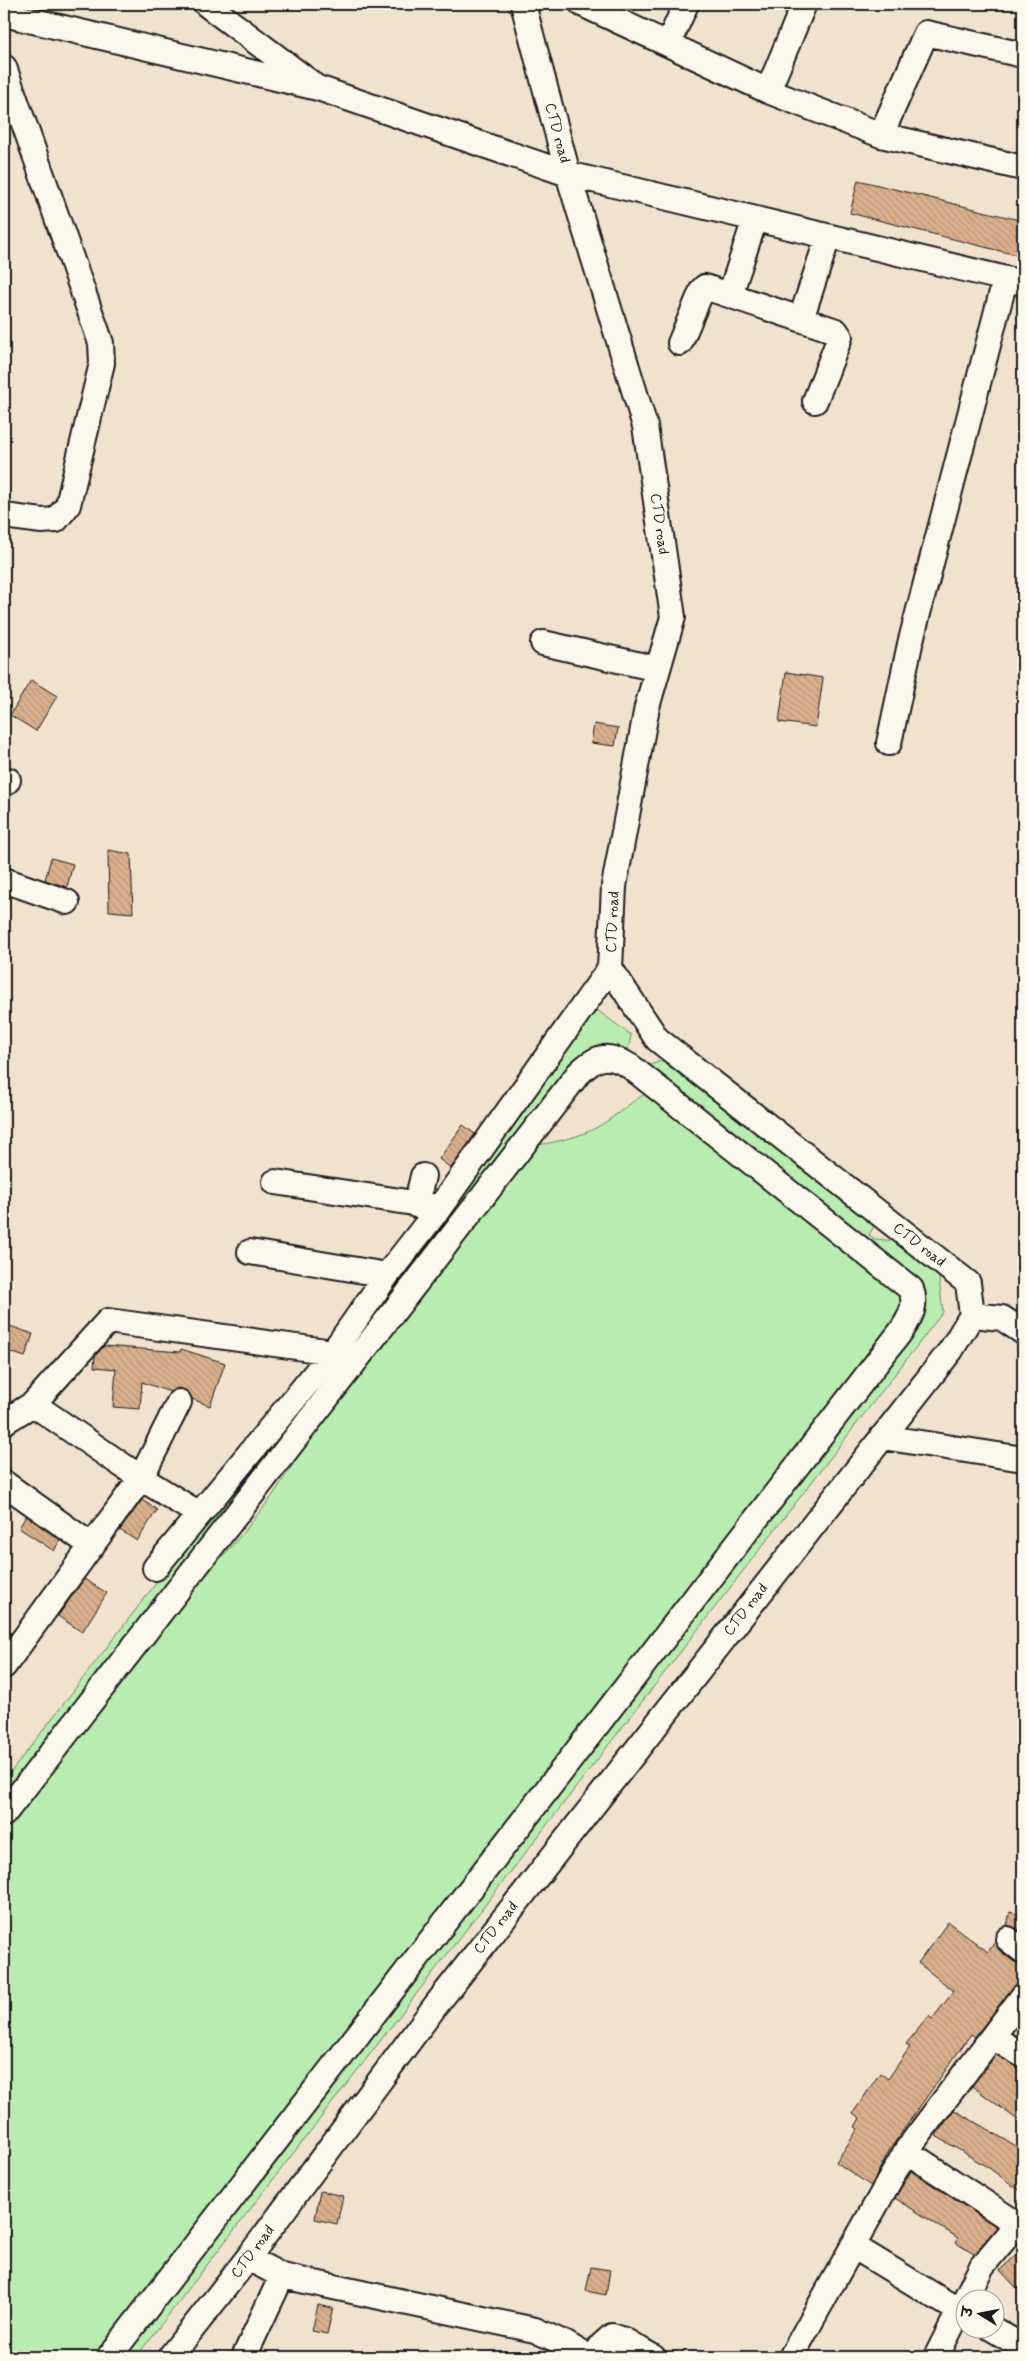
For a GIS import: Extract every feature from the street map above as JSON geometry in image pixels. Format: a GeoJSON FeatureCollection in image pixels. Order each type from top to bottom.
{"type":"FeatureCollection","features":[{"type":"Feature","properties":{"kind":"street"},"geometry":{"type":"LineString","coordinates":[[206,4],[318,88]]}},
{"type":"Feature","properties":{"kind":"street","name":"CTD road"},"geometry":{"type":"LineString","coordinates":[[170,2357],[248,2258],[436,2005],[951,1350],[972,1315],[968,1283],[657,1040],[610,968],[614,886],[647,707],[673,617],[645,426],[568,174],[523,4]]}},
{"type":"Feature","properties":{"kind":"street"},"geometry":{"type":"LineString","coordinates":[[582,4],[768,91],[881,135],[1023,168]]}},
{"type":"Feature","properties":{"kind":"street"},"geometry":{"type":"LineString","coordinates":[[668,44],[686,4]]}},
{"type":"Feature","properties":{"kind":"street"},"geometry":{"type":"LineString","coordinates":[[768,91],[804,4]]}},
{"type":"Feature","properties":{"kind":"street"},"geometry":{"type":"LineString","coordinates":[[4,14],[318,88],[568,174],[1014,281],[910,644],[889,743]]}},
{"type":"Feature","properties":{"kind":"street"},"geometry":{"type":"LineString","coordinates":[[881,135],[926,33],[1023,55]]}},
{"type":"Feature","properties":{"kind":"street"},"geometry":{"type":"LineString","coordinates":[[4,67],[101,343],[102,363],[68,505],[56,520],[42,521],[4,516]]}},
{"type":"Feature","properties":{"kind":"street"},"geometry":{"type":"LineString","coordinates":[[730,295],[755,219]]}},
{"type":"Feature","properties":{"kind":"street"},"geometry":{"type":"LineString","coordinates":[[801,319],[828,237]]}},
{"type":"Feature","properties":{"kind":"street"},"geometry":{"type":"LineString","coordinates":[[680,343],[702,290],[709,287],[836,331],[840,337],[815,401]]}},
{"type":"Feature","properties":{"kind":"street"},"geometry":{"type":"LineString","coordinates":[[544,643],[658,670]]}},
{"type":"Feature","properties":{"kind":"street"},"geometry":{"type":"LineString","coordinates":[[4,880],[67,902]]}},
{"type":"Feature","properties":{"kind":"street"},"geometry":{"type":"LineString","coordinates":[[155,1568],[333,1352],[387,1275],[440,1207],[610,968]]}},
{"type":"Feature","properties":{"kind":"street"},"geometry":{"type":"LineString","coordinates":[[4,1814],[578,1074],[598,1058],[606,1057],[634,1063],[912,1289],[915,1298],[914,1308],[902,1330],[109,2357]]}},
{"type":"Feature","properties":{"kind":"street"},"geometry":{"type":"LineString","coordinates":[[416,1205],[423,1176]]}},
{"type":"Feature","properties":{"kind":"street"},"geometry":{"type":"LineString","coordinates":[[276,1182],[416,1205],[440,1207]]}},
{"type":"Feature","properties":{"kind":"street"},"geometry":{"type":"LineString","coordinates":[[250,1252],[387,1275]]}},
{"type":"Feature","properties":{"kind":"street"},"geometry":{"type":"LineString","coordinates":[[972,1315],[1002,1318],[1023,1332]]}},
{"type":"Feature","properties":{"kind":"street"},"geometry":{"type":"LineString","coordinates":[[4,1422],[33,1404],[108,1321],[333,1352]]}},
{"type":"Feature","properties":{"kind":"street"},"geometry":{"type":"LineString","coordinates":[[7,1657],[92,1546],[141,1478],[179,1402]]}},
{"type":"Feature","properties":{"kind":"street"},"geometry":{"type":"LineString","coordinates":[[33,1404],[141,1478],[199,1514]]}},
{"type":"Feature","properties":{"kind":"street"},"geometry":{"type":"LineString","coordinates":[[882,1437],[1023,1459]]}},
{"type":"Feature","properties":{"kind":"street"},"geometry":{"type":"LineString","coordinates":[[4,1483],[92,1546]]}},
{"type":"Feature","properties":{"kind":"street"},"geometry":{"type":"LineString","coordinates":[[791,2357],[906,2151],[959,2078],[1023,1996]]}},
{"type":"Feature","properties":{"kind":"street"},"geometry":{"type":"LineString","coordinates":[[992,2037],[1023,2055]]}},
{"type":"Feature","properties":{"kind":"street"},"geometry":{"type":"LineString","coordinates":[[906,2151],[1021,2226],[982,2266],[972,2288]]}},
{"type":"Feature","properties":{"kind":"street"},"geometry":{"type":"LineString","coordinates":[[853,2246],[954,2308]]}},
{"type":"Feature","properties":{"kind":"street"},"geometry":{"type":"LineString","coordinates":[[248,2258],[282,2276],[535,2330],[566,2344],[588,2357]]}},
{"type":"Feature","properties":{"kind":"street"},"geometry":{"type":"LineString","coordinates":[[244,2357],[282,2276]]}},
{"type":"Feature","properties":{"kind":"street"},"geometry":{"type":"LineString","coordinates":[[936,2357],[954,2325]]}},
{"type":"Feature","properties":{"kind":"street"},"geometry":{"type":"LineString","coordinates":[[594,2357],[602,2345],[612,2336],[624,2340],[653,2357]]}},
{"type":"Feature","properties":{"kind":"street"},"geometry":{"type":"LineString","coordinates":[[1004,2336],[1023,2347]]}},
{"type":"Feature","properties":{"kind":"green space"},"geometry":{"type":"Polygon","coordinates":[[[597,1010],[631,1035],[628,1051],[598,1050],[592,1051],[578,1059],[4,1803],[4,1781],[597,1010]]]}},
{"type":"Feature","properties":{"kind":"green space"},"geometry":{"type":"Polygon","coordinates":[[[662,1061],[874,1226],[869,1235],[875,1239],[895,1241],[938,1271],[943,1312],[136,2357],[114,2357],[919,1305],[646,1066],[662,1061]]]}},
{"type":"Feature","properties":{"kind":"green space"},"geometry":{"type":"Polygon","coordinates":[[[645,1094],[654,1095],[910,1303],[100,2357],[4,2357],[4,1829],[170,1615],[237,1540],[271,1498],[321,1421],[537,1145],[566,1139],[602,1125],[645,1094]]]}},
{"type":"Feature","properties":{"kind":"building"},"geometry":{"type":"Polygon","coordinates":[[[858,180],[1023,221],[1023,245],[1020,256],[850,213],[858,180]]]}},
{"type":"Feature","properties":{"kind":"building"},"geometry":{"type":"Polygon","coordinates":[[[786,672],[823,678],[816,727],[779,722],[786,672]]]}},
{"type":"Feature","properties":{"kind":"building"},"geometry":{"type":"Polygon","coordinates":[[[31,680],[57,696],[36,731],[10,715],[31,680]]]}},
{"type":"Feature","properties":{"kind":"building"},"geometry":{"type":"Polygon","coordinates":[[[594,724],[618,728],[615,746],[591,743],[594,724]]]}},
{"type":"Feature","properties":{"kind":"building"},"geometry":{"type":"Polygon","coordinates":[[[108,850],[131,854],[133,913],[109,911],[108,850]]]}},
{"type":"Feature","properties":{"kind":"building"},"geometry":{"type":"Polygon","coordinates":[[[51,858],[73,864],[67,887],[45,880],[51,858]]]}},
{"type":"Feature","properties":{"kind":"building"},"geometry":{"type":"Polygon","coordinates":[[[463,1125],[475,1134],[451,1168],[439,1159],[463,1125]]]}},
{"type":"Feature","properties":{"kind":"building"},"geometry":{"type":"Polygon","coordinates":[[[4,1324],[33,1334],[25,1357],[4,1350],[4,1324]]]}},
{"type":"Feature","properties":{"kind":"building"},"geometry":{"type":"Polygon","coordinates":[[[104,1346],[180,1352],[181,1349],[225,1363],[210,1406],[192,1399],[185,1390],[178,1388],[170,1392],[142,1382],[140,1409],[113,1407],[116,1369],[94,1367],[95,1356],[104,1346]]]}},
{"type":"Feature","properties":{"kind":"building"},"geometry":{"type":"Polygon","coordinates":[[[142,1500],[157,1510],[137,1541],[120,1530],[142,1500]]]}},
{"type":"Feature","properties":{"kind":"building"},"geometry":{"type":"Polygon","coordinates":[[[26,1516],[60,1540],[54,1551],[19,1528],[26,1516]]]}},
{"type":"Feature","properties":{"kind":"building"},"geometry":{"type":"Polygon","coordinates":[[[84,1579],[107,1593],[82,1632],[58,1616],[84,1579]]]}},
{"type":"Feature","properties":{"kind":"building"},"geometry":{"type":"Polygon","coordinates":[[[1010,1912],[1023,1916],[1023,1934],[1016,1928],[1007,1926],[1010,1912]]]}},
{"type":"Feature","properties":{"kind":"building"},"geometry":{"type":"Polygon","coordinates":[[[948,1922],[988,1952],[995,1942],[999,1950],[1014,1962],[1023,1964],[1023,1982],[1012,1988],[975,2037],[971,2034],[890,2149],[871,2186],[836,2162],[858,2129],[855,2127],[860,2118],[853,2113],[880,2073],[888,2079],[910,2047],[906,2044],[929,2016],[932,2019],[954,1991],[918,1963],[948,1922]]]}},
{"type":"Feature","properties":{"kind":"building"},"geometry":{"type":"Polygon","coordinates":[[[996,2055],[1023,2069],[1023,2124],[972,2086],[996,2055]]]}},
{"type":"Feature","properties":{"kind":"building"},"geometry":{"type":"Polygon","coordinates":[[[954,2110],[1023,2150],[1023,2193],[989,2168],[936,2136],[954,2110]]]}},
{"type":"Feature","properties":{"kind":"building"},"geometry":{"type":"Polygon","coordinates":[[[911,2171],[997,2227],[974,2254],[956,2243],[958,2238],[895,2198],[911,2171]]]}},
{"type":"Feature","properties":{"kind":"building"},"geometry":{"type":"Polygon","coordinates":[[[320,2191],[343,2196],[337,2224],[315,2219],[320,2191]]]}},
{"type":"Feature","properties":{"kind":"building"},"geometry":{"type":"Polygon","coordinates":[[[1023,2249],[1023,2295],[1000,2270],[1023,2249]]]}},
{"type":"Feature","properties":{"kind":"building"},"geometry":{"type":"Polygon","coordinates":[[[591,2267],[610,2270],[606,2295],[586,2291],[591,2267]]]}},
{"type":"Feature","properties":{"kind":"building"},"geometry":{"type":"Polygon","coordinates":[[[318,2305],[333,2308],[327,2334],[312,2331],[318,2305]]]}}]}
